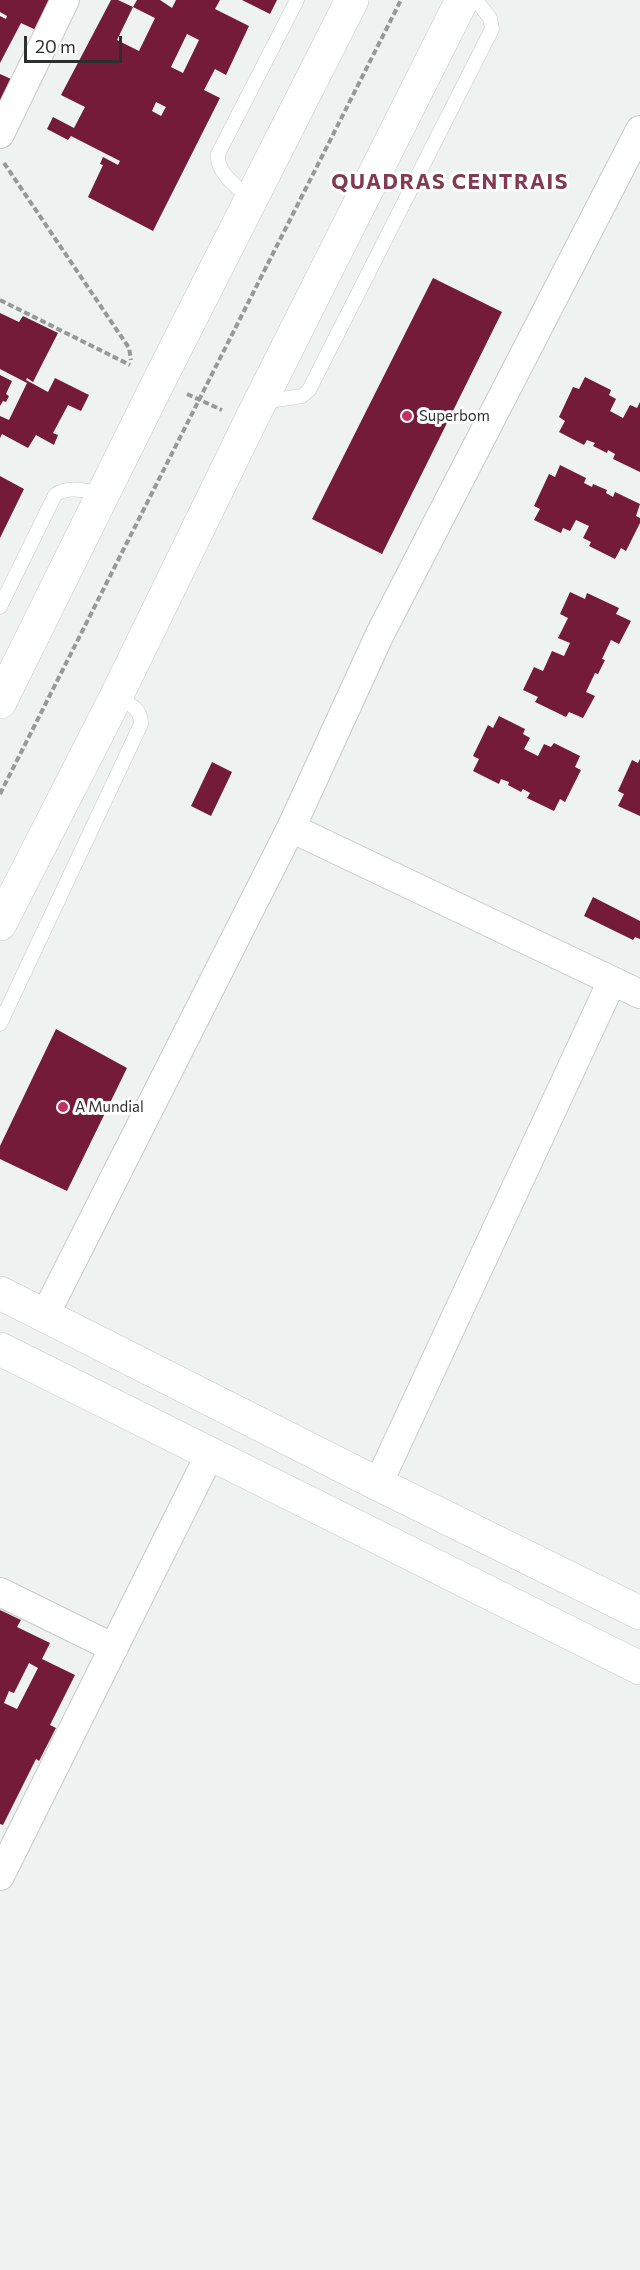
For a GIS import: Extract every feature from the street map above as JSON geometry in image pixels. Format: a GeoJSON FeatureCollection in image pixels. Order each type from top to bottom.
{"type":"FeatureCollection","features":[{"type":"Feature","properties":{"kind":"main road"},"geometry":{"type":"LineString","coordinates":[[0,702],[352,0]]}},
{"type":"Feature","properties":{"kind":"main road"},"geometry":{"type":"LineString","coordinates":[[0,924],[116,697],[255,412],[462,0]]}},
{"type":"Feature","properties":{"kind":"main road"},"geometry":{"type":"LineString","coordinates":[[0,1293],[640,1613]]}},
{"type":"Feature","properties":{"kind":"main road"},"geometry":{"type":"LineString","coordinates":[[0,1349],[113,1403],[210,1454],[640,1668]]}},
{"type":"Feature","properties":{"kind":"street"},"geometry":{"type":"LineString","coordinates":[[0,134],[65,0]]}},
{"type":"Feature","properties":{"kind":"street"},"geometry":{"type":"LineString","coordinates":[[45,1315],[291,828],[380,634],[640,130]]}},
{"type":"Feature","properties":{"kind":"street"},"geometry":{"type":"LineString","coordinates":[[291,828],[640,994]]}},
{"type":"Feature","properties":{"kind":"street"},"geometry":{"type":"LineString","coordinates":[[378,1484],[612,981]]}},
{"type":"Feature","properties":{"kind":"street"},"geometry":{"type":"LineString","coordinates":[[0,1876],[210,1454]]}},
{"type":"Feature","properties":{"kind":"street"},"geometry":{"type":"LineString","coordinates":[[0,1592],[114,1648]]}},
{"type":"Feature","properties":{"kind":"lane"},"geometry":{"type":"LineString","coordinates":[[251,200],[222,171],[217,163],[218,154],[297,0]]}},
{"type":"Feature","properties":{"kind":"lane"},"geometry":{"type":"LineString","coordinates":[[255,412],[302,396],[309,390],[492,29],[490,18],[476,0]]}},
{"type":"Feature","properties":{"kind":"lane"},"geometry":{"type":"LineString","coordinates":[[0,607],[55,495],[62,490],[69,489],[103,494]]}},
{"type":"Feature","properties":{"kind":"lane"},"geometry":{"type":"LineString","coordinates":[[0,1024],[141,724],[141,716],[136,708],[116,697]]}},
{"type":"Feature","properties":{"kind":"path"},"geometry":{"type":"LineString","coordinates":[[0,794],[401,0]]}},
{"type":"Feature","properties":{"kind":"path"},"geometry":{"type":"LineString","coordinates":[[0,157],[129,348],[132,366],[0,300]]}},
{"type":"Feature","properties":{"kind":"path"},"geometry":{"type":"LineString","coordinates":[[159,381],[199,400],[255,412]]}},
{"type":"Feature","properties":{"kind":"building"},"geometry":{"type":"Polygon","coordinates":[[[0,0],[50,0],[36,30],[21,23],[0,63],[0,16],[6,19],[7,16],[0,12],[0,0]]]}},
{"type":"Feature","properties":{"kind":"building"},"geometry":{"type":"Polygon","coordinates":[[[111,0],[118,0],[133,7],[137,0],[160,0],[172,8],[176,0],[220,0],[215,9],[249,26],[226,75],[215,69],[204,90],[220,98],[153,231],[88,197],[103,165],[100,164],[103,157],[118,165],[120,161],[71,136],[68,140],[47,129],[53,117],[74,128],[85,107],[61,95],[111,0]],[[133,7],[117,40],[139,51],[155,18],[133,7]],[[187,34],[171,67],[183,73],[199,40],[187,34]],[[156,102],[152,111],[161,116],[166,107],[156,102]]]}},
{"type":"Feature","properties":{"kind":"building"},"geometry":{"type":"Polygon","coordinates":[[[242,0],[277,0],[270,14],[242,0]]]}},
{"type":"Feature","properties":{"kind":"building"},"geometry":{"type":"Polygon","coordinates":[[[0,74],[11,79],[0,102],[0,74]]]}},
{"type":"Feature","properties":{"kind":"building","name":"Superbom"},"geometry":{"type":"Polygon","coordinates":[[[433,278],[502,312],[382,554],[312,519],[433,278]]]}},
{"type":"Feature","properties":{"kind":"building"},"geometry":{"type":"Polygon","coordinates":[[[0,313],[19,322],[23,316],[58,333],[33,382],[27,378],[26,380],[48,392],[55,378],[89,395],[81,411],[68,405],[53,433],[58,435],[54,445],[36,435],[28,448],[2,434],[0,438],[0,416],[9,420],[27,383],[0,369],[0,313]]]}},
{"type":"Feature","properties":{"kind":"building"},"geometry":{"type":"Polygon","coordinates":[[[0,375],[12,381],[6,394],[9,396],[0,406],[0,375]]]}},
{"type":"Feature","properties":{"kind":"building"},"geometry":{"type":"Polygon","coordinates":[[[585,377],[611,390],[609,395],[616,399],[610,411],[623,418],[630,405],[637,408],[640,402],[640,472],[613,459],[615,454],[593,446],[595,443],[587,440],[584,445],[559,432],[565,421],[559,417],[573,387],[579,389],[585,377]]]}},
{"type":"Feature","properties":{"kind":"building"},"geometry":{"type":"Polygon","coordinates":[[[560,465],[586,478],[584,483],[592,487],[593,484],[607,490],[606,493],[613,497],[615,492],[640,504],[636,516],[640,518],[640,523],[626,551],[621,548],[615,559],[589,546],[591,542],[583,538],[589,526],[576,520],[570,531],[563,528],[561,533],[534,520],[540,509],[534,506],[549,474],[555,477],[560,465]]]}},
{"type":"Feature","properties":{"kind":"building"},"geometry":{"type":"Polygon","coordinates":[[[0,476],[24,489],[0,538],[0,476]]]}},
{"type":"Feature","properties":{"kind":"building"},"geometry":{"type":"Polygon","coordinates":[[[570,592],[585,599],[587,593],[619,608],[616,614],[631,621],[619,644],[611,640],[602,659],[605,660],[598,674],[595,673],[586,692],[595,696],[583,718],[569,712],[566,717],[535,702],[538,697],[523,690],[534,667],[543,671],[552,651],[564,656],[570,643],[558,638],[568,618],[560,614],[570,592]]]}},
{"type":"Feature","properties":{"kind":"building"},"geometry":{"type":"Polygon","coordinates":[[[499,716],[525,729],[523,734],[530,738],[524,749],[538,756],[544,744],[551,747],[554,743],[580,756],[575,767],[581,770],[565,802],[560,799],[554,811],[527,798],[530,793],[523,789],[521,792],[508,785],[509,782],[501,779],[499,784],[473,771],[479,759],[473,756],[488,725],[493,728],[499,716]]]}},
{"type":"Feature","properties":{"kind":"building"},"geometry":{"type":"Polygon","coordinates":[[[640,759],[640,816],[618,806],[624,794],[618,791],[632,760],[638,763],[640,759]]]}},
{"type":"Feature","properties":{"kind":"building"},"geometry":{"type":"Polygon","coordinates":[[[212,762],[232,772],[211,816],[191,806],[212,762]]]}},
{"type":"Feature","properties":{"kind":"building"},"geometry":{"type":"Polygon","coordinates":[[[593,897],[640,921],[640,939],[635,937],[633,940],[584,916],[593,897]]]}},
{"type":"Feature","properties":{"kind":"building","name":"A Mundial"},"geometry":{"type":"Polygon","coordinates":[[[56,1029],[127,1068],[67,1191],[0,1159],[0,1146],[56,1029]]]}},
{"type":"Feature","properties":{"kind":"building"},"geometry":{"type":"Polygon","coordinates":[[[0,1610],[21,1620],[17,1627],[50,1643],[42,1659],[75,1675],[50,1725],[56,1728],[39,1761],[36,1759],[3,1825],[0,1824],[0,1610]],[[29,1663],[14,1693],[9,1691],[4,1703],[17,1709],[38,1668],[29,1663]]]}},
{"type":"Feature","properties":{"kind":"place","name":"Superbom"},"geometry":{"type":"Point","coordinates":[407,416]}},
{"type":"Feature","properties":{"kind":"place","name":"A Mundial"},"geometry":{"type":"Point","coordinates":[63,1107]}},
{"type":"Feature","properties":{"kind":"district","name":"QUADRAS CENTRAIS"},"geometry":{"type":"Point","coordinates":[450,182]}}]}
